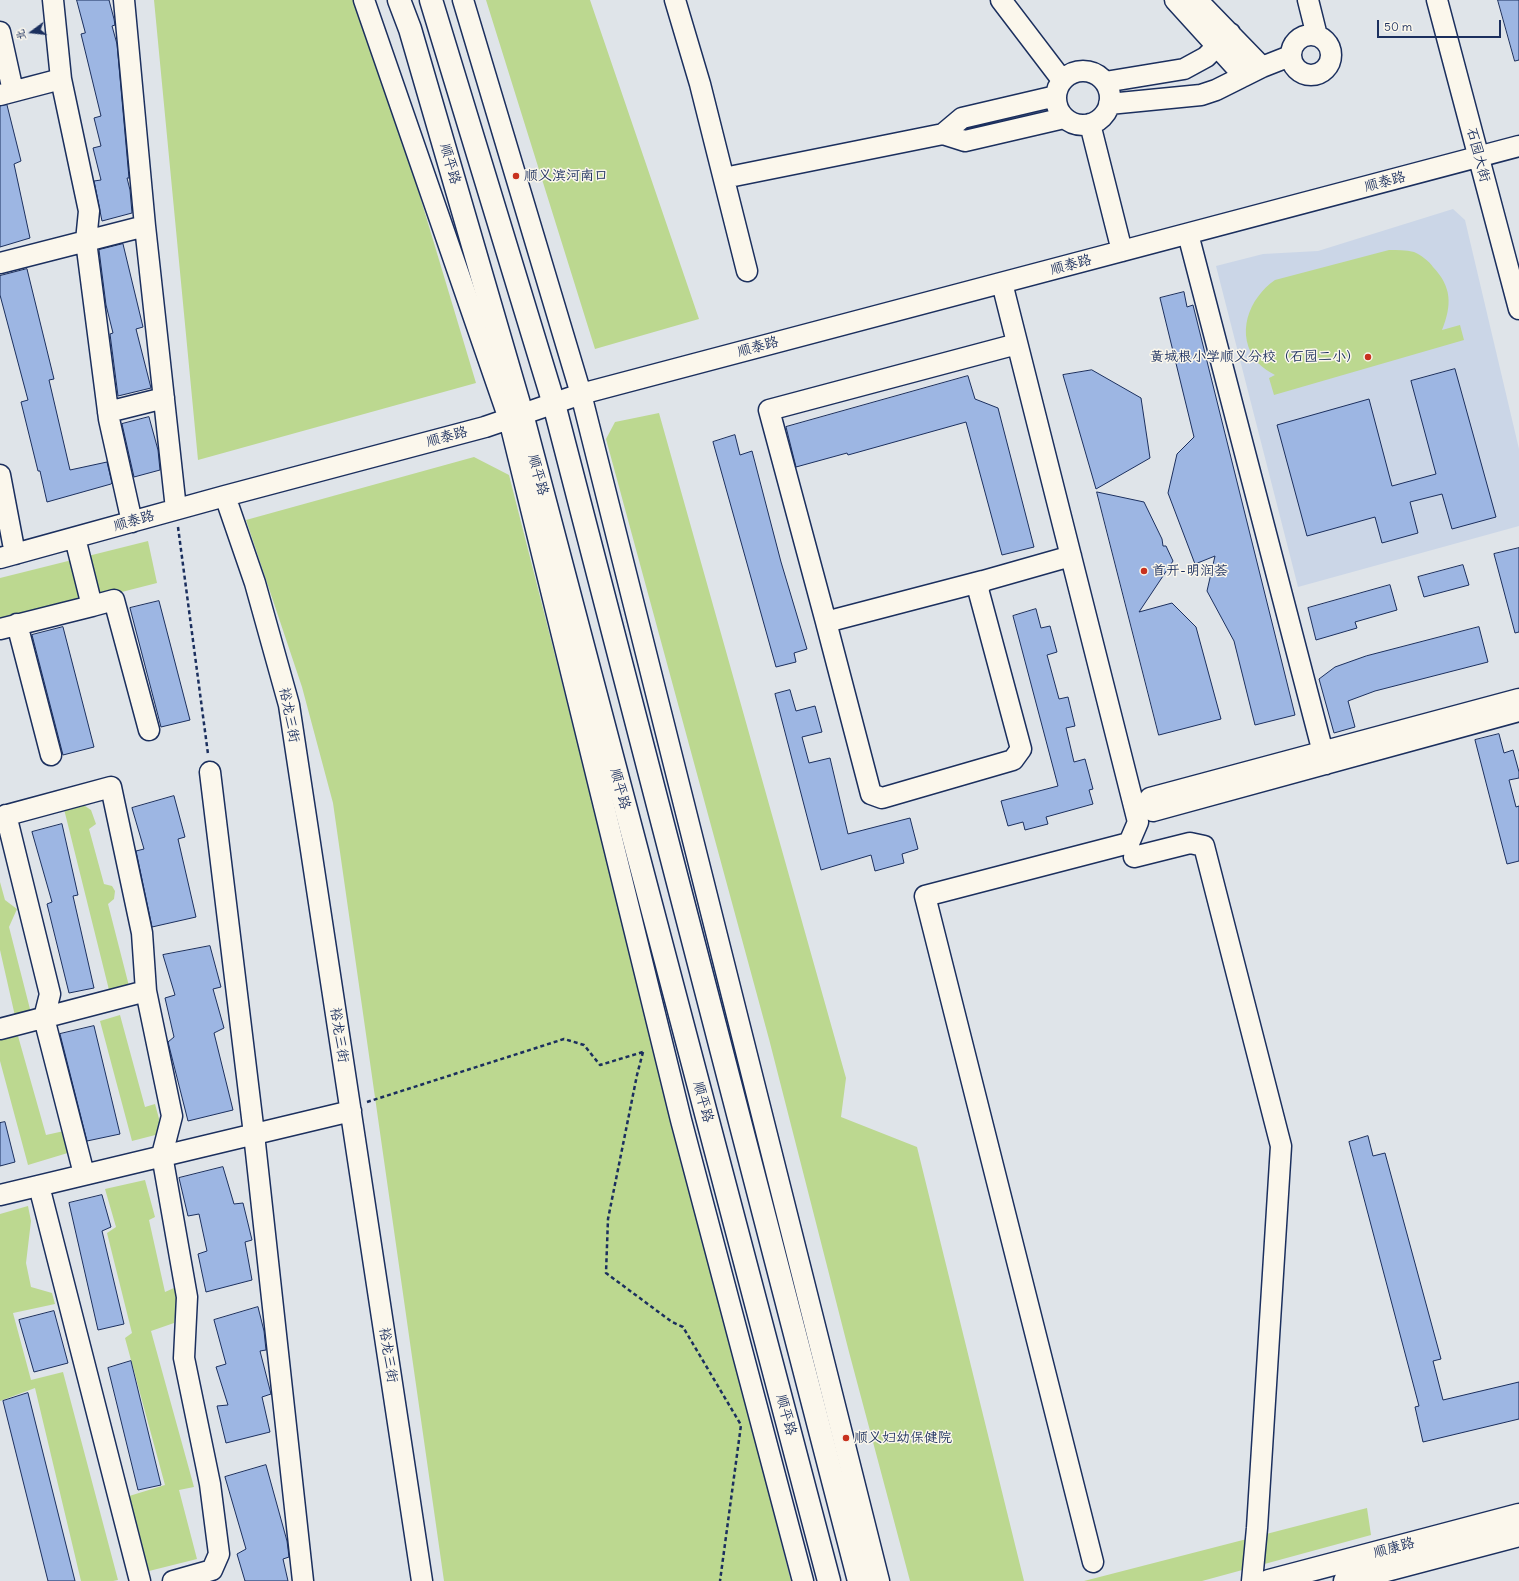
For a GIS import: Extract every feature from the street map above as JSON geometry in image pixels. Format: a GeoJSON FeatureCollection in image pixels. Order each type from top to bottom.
{"type":"FeatureCollection","features":[{"type":"Feature","properties":{"kind":"main road","name":"顺平路"},"geometry":{"type":"LineString","coordinates":[[399,0],[417,52],[829,1581]]}},
{"type":"Feature","properties":{"kind":"main road","name":"顺平路"},"geometry":{"type":"LineString","coordinates":[[431,0],[554,404],[859,1581]]}},
{"type":"Feature","properties":{"kind":"main road","name":"顺康路"},"geometry":{"type":"LineString","coordinates":[[1269,1581],[1391,1567],[1519,1515]]}},
{"type":"Feature","properties":{"kind":"main road","name":"顺康路"},"geometry":{"type":"LineString","coordinates":[[1345,1581],[1391,1567],[1519,1535]]}},
{"type":"Feature","properties":{"kind":"street"},"geometry":{"type":"LineString","coordinates":[[53,0],[61,79],[89,211],[86,241],[108,412],[132,522]]}},
{"type":"Feature","properties":{"kind":"street"},"geometry":{"type":"LineString","coordinates":[[124,0],[145,226],[176,510]]}},
{"type":"Feature","properties":{"kind":"street"},"geometry":{"type":"LineString","coordinates":[[364,0],[515,416],[662,1045],[803,1581]]}},
{"type":"Feature","properties":{"kind":"street"},"geometry":{"type":"LineString","coordinates":[[463,0],[581,394],[879,1581]]}},
{"type":"Feature","properties":{"kind":"street"},"geometry":{"type":"LineString","coordinates":[[675,0],[700,84],[747,271]]}},
{"type":"Feature","properties":{"kind":"street"},"geometry":{"type":"LineString","coordinates":[[943,134],[962,118],[1059,88],[1070,74],[1079,71],[1098,75],[1108,89],[1110,97],[1109,104],[1105,113],[1098,120],[1090,124],[1081,125],[1072,123],[1064,118],[1059,112],[1059,88],[1001,0]]}},
{"type":"Feature","properties":{"kind":"street"},"geometry":{"type":"LineString","coordinates":[[1175,0],[1223,39],[1262,67]]}},
{"type":"Feature","properties":{"kind":"street"},"geometry":{"type":"LineString","coordinates":[[1197,0],[1223,39],[1244,76]]}},
{"type":"Feature","properties":{"kind":"street"},"geometry":{"type":"LineString","coordinates":[[1308,0],[1318,36]]}},
{"type":"Feature","properties":{"kind":"street","name":"石园大街"},"geometry":{"type":"LineString","coordinates":[[1437,0],[1519,309]]}},
{"type":"Feature","properties":{"kind":"street"},"geometry":{"type":"LineString","coordinates":[[0,32],[7,93],[61,79]]}},
{"type":"Feature","properties":{"kind":"street"},"geometry":{"type":"LineString","coordinates":[[1310,35],[1318,36],[1326,41],[1330,50],[1331,60],[1326,68],[1319,74],[1309,76],[1300,73],[1293,66],[1290,56],[1291,48],[1295,42],[1302,37],[1310,35]]}},
{"type":"Feature","properties":{"kind":"street"},"geometry":{"type":"LineString","coordinates":[[1104,82],[1184,69],[1206,57],[1223,39]]}},
{"type":"Feature","properties":{"kind":"street"},"geometry":{"type":"LineString","coordinates":[[1109,104],[1201,95],[1216,90],[1262,67],[1290,56]]}},
{"type":"Feature","properties":{"kind":"street"},"geometry":{"type":"LineString","coordinates":[[724,178],[943,134],[966,141],[1064,118]]}},
{"type":"Feature","properties":{"kind":"street"},"geometry":{"type":"LineString","coordinates":[[1090,124],[1122,251]]}},
{"type":"Feature","properties":{"kind":"street","name":"顺泰路"},"geometry":{"type":"LineString","coordinates":[[8,556],[225,496],[485,427],[581,394],[1519,146]]}},
{"type":"Feature","properties":{"kind":"street"},"geometry":{"type":"LineString","coordinates":[[0,263],[145,226]]}},
{"type":"Feature","properties":{"kind":"street"},"geometry":{"type":"LineString","coordinates":[[1188,234],[1324,758]]}},
{"type":"Feature","properties":{"kind":"street"},"geometry":{"type":"LineString","coordinates":[[1002,283],[1138,822],[1128,843],[925,896],[1093,1562]]}},
{"type":"Feature","properties":{"kind":"street"},"geometry":{"type":"LineString","coordinates":[[983,581],[978,588],[1021,749],[1013,760],[882,798],[871,794],[769,410],[1017,344]]}},
{"type":"Feature","properties":{"kind":"street"},"geometry":{"type":"LineString","coordinates":[[108,412],[164,398]]}},
{"type":"Feature","properties":{"kind":"street"},"geometry":{"type":"LineString","coordinates":[[0,474],[8,556]]}},
{"type":"Feature","properties":{"kind":"street","name":"裕龙三街"},"geometry":{"type":"LineString","coordinates":[[225,496],[255,583],[289,705],[422,1581]]}},
{"type":"Feature","properties":{"kind":"street"},"geometry":{"type":"LineString","coordinates":[[75,538],[92,606]]}},
{"type":"Feature","properties":{"kind":"street"},"geometry":{"type":"LineString","coordinates":[[826,622],[983,581],[1071,556]]}},
{"type":"Feature","properties":{"kind":"street"},"geometry":{"type":"LineString","coordinates":[[51,755],[9,627],[114,600],[149,730]]}},
{"type":"Feature","properties":{"kind":"street"},"geometry":{"type":"LineString","coordinates":[[1324,758],[1519,699]]}},
{"type":"Feature","properties":{"kind":"street"},"geometry":{"type":"LineString","coordinates":[[1151,804],[1324,758],[1519,711]]}},
{"type":"Feature","properties":{"kind":"street"},"geometry":{"type":"LineString","coordinates":[[210,772],[254,1134],[303,1581]]}},
{"type":"Feature","properties":{"kind":"street"},"geometry":{"type":"LineString","coordinates":[[84,1174],[44,1018],[50,994],[3,816],[111,787],[142,933],[146,991],[172,1116],[162,1155],[187,1297],[184,1358],[210,1484],[219,1554],[212,1570],[194,1578],[173,1581]]}},
{"type":"Feature","properties":{"kind":"street"},"geometry":{"type":"LineString","coordinates":[[1134,857],[1190,843],[1204,846],[1281,1146],[1258,1528],[1252,1581]]}},
{"type":"Feature","properties":{"kind":"street"},"geometry":{"type":"LineString","coordinates":[[0,1029],[146,991]]}},
{"type":"Feature","properties":{"kind":"street"},"geometry":{"type":"LineString","coordinates":[[0,1195],[351,1110]]}},
{"type":"Feature","properties":{"kind":"street"},"geometry":{"type":"LineString","coordinates":[[39,1186],[140,1581]]}},
{"type":"Feature","properties":{"kind":"path"},"geometry":{"type":"LineString","coordinates":[[176,510],[210,772]]}},
{"type":"Feature","properties":{"kind":"path"},"geometry":{"type":"LineString","coordinates":[[351,1110],[371,1100],[564,1039],[584,1045],[600,1065],[662,1045]]}},
{"type":"Feature","properties":{"kind":"path"},"geometry":{"type":"LineString","coordinates":[[643,1052],[608,1219],[606,1274],[672,1322],[683,1327],[741,1424],[720,1581]]}},
{"type":"Feature","properties":{"kind":"shaded area","name":"黄城根小学顺义分校（石园二小）"},"geometry":{"type":"Polygon","coordinates":[[[1453,209],[1465,220],[1519,449],[1519,526],[1298,587],[1216,266],[1263,254],[1318,251],[1453,209]]]}},
{"type":"Feature","properties":{"kind":"green space"},"geometry":{"type":"Polygon","coordinates":[[[154,0],[361,0],[476,383],[198,460],[154,0]]]}},
{"type":"Feature","properties":{"kind":"green space"},"geometry":{"type":"Polygon","coordinates":[[[486,0],[590,0],[699,319],[595,349],[486,0]]]}},
{"type":"Feature","properties":{"kind":"green space"},"geometry":{"type":"Polygon","coordinates":[[[1389,250],[1405,250],[1414,252],[1425,258],[1439,274],[1447,289],[1449,304],[1442,330],[1460,325],[1464,340],[1274,395],[1269,378],[1275,375],[1258,363],[1251,352],[1247,341],[1246,329],[1248,318],[1258,297],[1275,280],[1389,250]]]}},
{"type":"Feature","properties":{"kind":"green space"},"geometry":{"type":"Polygon","coordinates":[[[659,413],[846,1078],[841,1117],[917,1147],[1024,1581],[910,1581],[849,1352],[769,1039],[606,439],[615,422],[659,413]]]}},
{"type":"Feature","properties":{"kind":"green space"},"geometry":{"type":"Polygon","coordinates":[[[474,457],[509,475],[791,1581],[444,1581],[333,803],[302,687],[246,520],[474,457]]]}},
{"type":"Feature","properties":{"kind":"green space"},"geometry":{"type":"Polygon","coordinates":[[[148,541],[157,583],[0,623],[0,578],[148,541]]]}},
{"type":"Feature","properties":{"kind":"green space"},"geometry":{"type":"Polygon","coordinates":[[[79,802],[91,810],[96,824],[89,829],[104,884],[112,886],[115,891],[114,899],[108,904],[130,990],[110,994],[64,809],[79,802]]]}},
{"type":"Feature","properties":{"kind":"green space"},"geometry":{"type":"Polygon","coordinates":[[[0,882],[5,900],[17,909],[9,927],[31,1013],[15,1016],[0,950],[0,882]]]}},
{"type":"Feature","properties":{"kind":"green space"},"geometry":{"type":"Polygon","coordinates":[[[120,1015],[145,1107],[155,1104],[163,1133],[132,1141],[100,1021],[120,1015]]]}},
{"type":"Feature","properties":{"kind":"green space"},"geometry":{"type":"Polygon","coordinates":[[[18,1036],[46,1135],[64,1131],[71,1152],[28,1165],[0,1061],[0,1040],[18,1036]]]}},
{"type":"Feature","properties":{"kind":"green space"},"geometry":{"type":"Polygon","coordinates":[[[145,1180],[155,1217],[149,1220],[165,1292],[174,1288],[178,1295],[174,1323],[151,1331],[194,1487],[179,1490],[197,1559],[145,1572],[126,1497],[165,1485],[125,1338],[132,1333],[107,1233],[116,1227],[105,1189],[145,1180]]]}},
{"type":"Feature","properties":{"kind":"green space"},"geometry":{"type":"Polygon","coordinates":[[[28,1206],[31,1221],[26,1263],[31,1287],[52,1293],[55,1304],[13,1313],[31,1380],[63,1372],[118,1580],[81,1581],[35,1388],[0,1401],[0,1214],[28,1206]]]}},
{"type":"Feature","properties":{"kind":"green space"},"geometry":{"type":"Polygon","coordinates":[[[1367,1508],[1371,1535],[1202,1581],[1084,1581],[1367,1508]]]}},
{"type":"Feature","properties":{"kind":"building"},"geometry":{"type":"Polygon","coordinates":[[[77,0],[109,0],[115,25],[112,26],[117,44],[129,178],[127,178],[130,190],[132,213],[102,221],[94,181],[101,180],[93,148],[101,146],[94,118],[101,116],[81,34],[85,33],[77,0]]]}},
{"type":"Feature","properties":{"kind":"building"},"geometry":{"type":"Polygon","coordinates":[[[1498,0],[1519,0],[1519,60],[1515,61],[1498,0]]]}},
{"type":"Feature","properties":{"kind":"building"},"geometry":{"type":"Polygon","coordinates":[[[7,105],[21,161],[14,164],[30,238],[0,247],[0,106],[7,105]]]}},
{"type":"Feature","properties":{"kind":"building"},"geometry":{"type":"Polygon","coordinates":[[[123,244],[143,327],[136,329],[151,388],[118,396],[110,334],[113,333],[106,305],[99,250],[123,244]]]}},
{"type":"Feature","properties":{"kind":"building"},"geometry":{"type":"Polygon","coordinates":[[[27,269],[54,379],[49,380],[70,470],[107,462],[112,483],[47,502],[21,402],[28,400],[0,295],[0,276],[27,269]]]}},
{"type":"Feature","properties":{"kind":"building"},"geometry":{"type":"Polygon","coordinates":[[[1184,292],[1187,307],[1193,305],[1295,715],[1255,725],[1234,641],[1207,591],[1215,556],[1195,564],[1168,493],[1177,454],[1194,437],[1160,298],[1184,292]]]}},
{"type":"Feature","properties":{"kind":"building"},"geometry":{"type":"Polygon","coordinates":[[[1455,369],[1496,517],[1452,529],[1442,494],[1410,502],[1418,533],[1382,543],[1375,517],[1307,536],[1277,425],[1369,399],[1392,486],[1436,474],[1411,381],[1455,369]]]}},
{"type":"Feature","properties":{"kind":"building"},"geometry":{"type":"Polygon","coordinates":[[[1092,370],[1141,398],[1150,458],[1096,489],[1063,375],[1092,370]]]}},
{"type":"Feature","properties":{"kind":"building"},"geometry":{"type":"Polygon","coordinates":[[[968,376],[975,399],[998,408],[1034,547],[1002,555],[966,422],[848,455],[847,453],[796,467],[786,427],[968,376]]]}},
{"type":"Feature","properties":{"kind":"building"},"geometry":{"type":"Polygon","coordinates":[[[149,417],[158,450],[160,470],[134,477],[122,424],[149,417]]]}},
{"type":"Feature","properties":{"kind":"building"},"geometry":{"type":"Polygon","coordinates":[[[735,435],[740,455],[752,451],[781,562],[807,649],[794,653],[796,662],[776,667],[713,442],[735,435]]]}},
{"type":"Feature","properties":{"kind":"building"},"geometry":{"type":"Polygon","coordinates":[[[1097,492],[1144,502],[1162,539],[1163,546],[1166,546],[1173,561],[1139,612],[1172,603],[1196,627],[1221,719],[1159,735],[1097,492]]]}},
{"type":"Feature","properties":{"kind":"building"},"geometry":{"type":"Polygon","coordinates":[[[1519,548],[1519,632],[1515,633],[1494,554],[1519,548]]]}},
{"type":"Feature","properties":{"kind":"building"},"geometry":{"type":"Polygon","coordinates":[[[1463,565],[1469,585],[1424,597],[1418,577],[1463,565]]]}},
{"type":"Feature","properties":{"kind":"building"},"geometry":{"type":"Polygon","coordinates":[[[1390,585],[1397,610],[1355,622],[1357,628],[1316,640],[1308,608],[1390,585]]]}},
{"type":"Feature","properties":{"kind":"building"},"geometry":{"type":"Polygon","coordinates":[[[159,601],[190,720],[161,727],[130,608],[159,601]]]}},
{"type":"Feature","properties":{"kind":"building"},"geometry":{"type":"Polygon","coordinates":[[[1036,609],[1041,628],[1050,626],[1057,652],[1047,655],[1059,699],[1068,697],[1075,726],[1066,728],[1074,762],[1085,759],[1093,789],[1089,790],[1093,804],[1046,817],[1048,824],[1025,830],[1023,822],[1008,826],[1001,801],[1058,786],[1013,616],[1036,609]]]}},
{"type":"Feature","properties":{"kind":"building"},"geometry":{"type":"Polygon","coordinates":[[[63,627],[94,747],[63,755],[32,635],[63,627]]]}},
{"type":"Feature","properties":{"kind":"building"},"geometry":{"type":"Polygon","coordinates":[[[1479,627],[1488,662],[1375,691],[1348,701],[1355,727],[1334,733],[1319,679],[1335,667],[1366,656],[1479,627]]]}},
{"type":"Feature","properties":{"kind":"building"},"geometry":{"type":"Polygon","coordinates":[[[790,690],[796,711],[815,706],[822,732],[802,737],[809,763],[830,758],[848,834],[910,818],[918,849],[902,854],[904,863],[875,871],[871,855],[821,870],[775,694],[790,690]]]}},
{"type":"Feature","properties":{"kind":"building"},"geometry":{"type":"Polygon","coordinates":[[[1499,734],[1504,753],[1513,750],[1519,772],[1519,778],[1509,780],[1516,807],[1519,806],[1519,861],[1507,864],[1475,740],[1499,734]]]}},
{"type":"Feature","properties":{"kind":"building"},"geometry":{"type":"Polygon","coordinates":[[[174,796],[185,837],[178,839],[196,917],[152,927],[136,851],[144,849],[132,808],[174,796]]]}},
{"type":"Feature","properties":{"kind":"building"},"geometry":{"type":"Polygon","coordinates":[[[62,824],[78,895],[73,896],[94,988],[69,993],[47,904],[52,902],[32,832],[62,824]]]}},
{"type":"Feature","properties":{"kind":"building"},"geometry":{"type":"Polygon","coordinates":[[[210,946],[221,987],[213,989],[224,1028],[214,1033],[233,1110],[188,1121],[168,1042],[174,1037],[165,998],[175,995],[163,955],[210,946]]]}},
{"type":"Feature","properties":{"kind":"building"},"geometry":{"type":"Polygon","coordinates":[[[94,1026],[120,1134],[87,1141],[60,1034],[94,1026]]]}},
{"type":"Feature","properties":{"kind":"building"},"geometry":{"type":"Polygon","coordinates":[[[5,1122],[15,1162],[0,1166],[0,1123],[5,1122]]]}},
{"type":"Feature","properties":{"kind":"building"},"geometry":{"type":"Polygon","coordinates":[[[1368,1136],[1373,1156],[1385,1153],[1441,1359],[1433,1361],[1443,1400],[1519,1382],[1519,1419],[1423,1442],[1415,1407],[1419,1406],[1349,1142],[1368,1136]]]}},
{"type":"Feature","properties":{"kind":"building"},"geometry":{"type":"Polygon","coordinates":[[[223,1167],[234,1204],[243,1203],[252,1240],[245,1242],[252,1280],[206,1292],[198,1254],[207,1251],[199,1214],[188,1216],[179,1178],[223,1167]]]}},
{"type":"Feature","properties":{"kind":"building"},"geometry":{"type":"Polygon","coordinates":[[[102,1195],[111,1227],[102,1231],[124,1324],[98,1330],[69,1203],[102,1195]]]}},
{"type":"Feature","properties":{"kind":"building"},"geometry":{"type":"Polygon","coordinates":[[[258,1307],[264,1331],[266,1350],[260,1351],[271,1394],[262,1397],[270,1432],[226,1443],[217,1406],[228,1405],[216,1367],[226,1364],[214,1320],[258,1307]]]}},
{"type":"Feature","properties":{"kind":"building"},"geometry":{"type":"Polygon","coordinates":[[[54,1311],[68,1363],[34,1372],[19,1320],[54,1311]]]}},
{"type":"Feature","properties":{"kind":"building"},"geometry":{"type":"Polygon","coordinates":[[[131,1361],[161,1485],[138,1490],[108,1368],[131,1361]]]}},
{"type":"Feature","properties":{"kind":"building"},"geometry":{"type":"Polygon","coordinates":[[[28,1393],[75,1581],[48,1581],[3,1401],[28,1393]]]}},
{"type":"Feature","properties":{"kind":"building"},"geometry":{"type":"Polygon","coordinates":[[[266,1465],[287,1541],[289,1557],[283,1559],[288,1581],[245,1581],[237,1554],[246,1549],[225,1477],[266,1465]]]}},
{"type":"Feature","properties":{"kind":"place","name":"顺义滨河南口"},"geometry":{"type":"Point","coordinates":[516,176]}},
{"type":"Feature","properties":{"kind":"place","name":"黄城根小学顺义分校（石园二小）"},"geometry":{"type":"Point","coordinates":[1368,357]}},
{"type":"Feature","properties":{"kind":"place","name":"首开-明润荟"},"geometry":{"type":"Point","coordinates":[1144,571]}},
{"type":"Feature","properties":{"kind":"place","name":"顺义妇幼保健院"},"geometry":{"type":"Point","coordinates":[846,1438]}}]}
